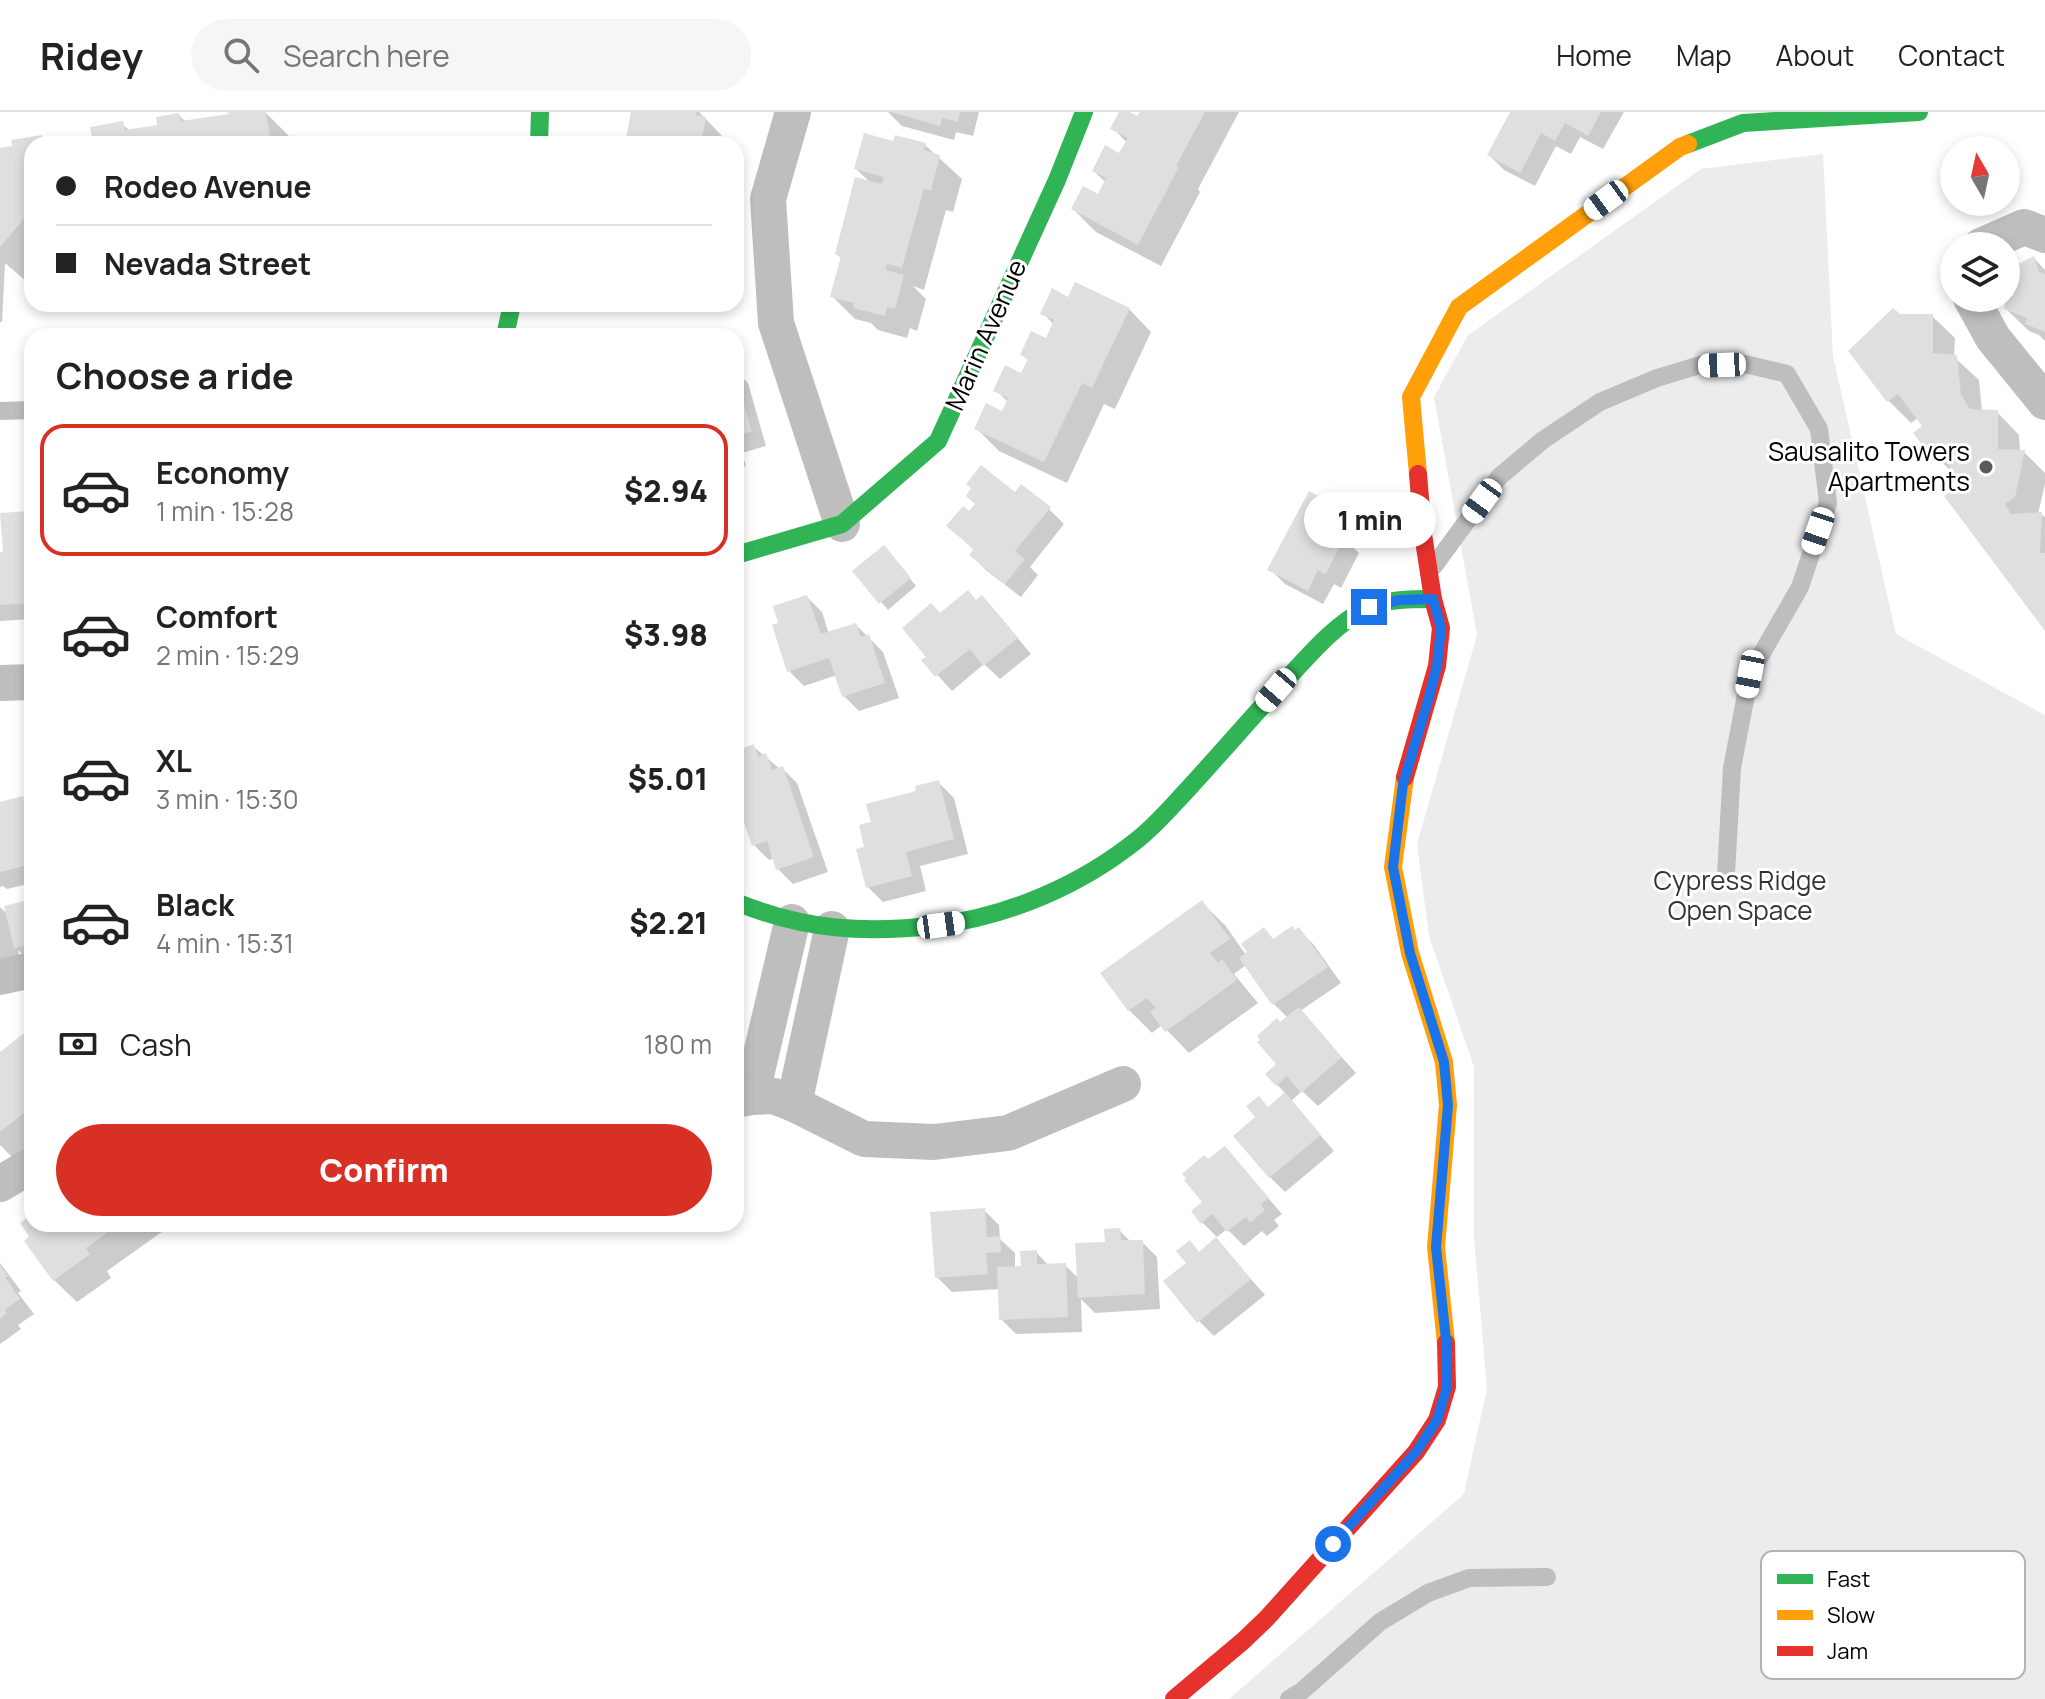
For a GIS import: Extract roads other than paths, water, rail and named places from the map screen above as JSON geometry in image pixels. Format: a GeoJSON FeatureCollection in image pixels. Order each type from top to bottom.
{"type":"FeatureCollection","features":[{"type":"Feature","properties":{"kind":"street"},"geometry":{"type":"LineString","coordinates":[[539,136],[540,112]]}},
{"type":"Feature","properties":{"kind":"street"},"geometry":{"type":"LineString","coordinates":[[793,112],[768,199],[776,323],[842,524]]}},
{"type":"Feature","properties":{"kind":"street","name":"Marin Avenue"},"geometry":{"type":"LineString","coordinates":[[744,553],[842,524],[938,441],[1057,180],[1084,112]]}},
{"type":"Feature","properties":{"kind":"street"},"geometry":{"type":"LineString","coordinates":[[1174,1699],[1267,1618],[1416,1452],[1437,1420],[1447,1387],[1447,1349],[1436,1247],[1448,1105],[1444,1062],[1410,953],[1393,867],[1403,784],[1437,666],[1441,628],[1433,599],[1423,534],[1411,397],[1459,307],[1680,147],[1743,123],[1919,112]]}},
{"type":"Feature","properties":{"kind":"street"},"geometry":{"type":"LineString","coordinates":[[2013,232],[2024,227],[2045,235]]}},
{"type":"Feature","properties":{"kind":"street"},"geometry":{"type":"LineString","coordinates":[[1979,312],[1993,338],[2045,402]]}},
{"type":"Feature","properties":{"kind":"street"},"geometry":{"type":"LineString","coordinates":[[744,906],[792,922],[832,929],[910,930],[971,921],[1022,905],[1089,872],[1135,841],[1168,811],[1276,690],[1328,637],[1369,607],[1400,600],[1433,599]]}},
{"type":"Feature","properties":{"kind":"street"},"geometry":{"type":"LineString","coordinates":[[0,683],[24,682]]}},
{"type":"Feature","properties":{"kind":"street"},"geometry":{"type":"LineString","coordinates":[[744,1095],[792,922]]}},
{"type":"Feature","properties":{"kind":"street"},"geometry":{"type":"LineString","coordinates":[[794,1104],[832,929]]}},
{"type":"Feature","properties":{"kind":"street"},"geometry":{"type":"LineString","coordinates":[[0,977],[24,972]]}},
{"type":"Feature","properties":{"kind":"street"},"geometry":{"type":"LineString","coordinates":[[744,1099],[774,1096],[864,1139],[934,1142],[1008,1133],[1123,1084]]}},
{"type":"Feature","properties":{"kind":"street"},"geometry":{"type":"LineString","coordinates":[[0,1184],[24,1170]]}},
{"type":"Feature","properties":{"kind":"lane"},"geometry":{"type":"LineString","coordinates":[[1430,572],[1499,477],[1543,440],[1600,402],[1657,378],[1700,365],[1745,364],[1787,374],[1819,429],[1828,503],[1800,587],[1750,674],[1732,768],[1726,874]]}},
{"type":"Feature","properties":{"kind":"lane"},"geometry":{"type":"LineString","coordinates":[[0,411],[24,410]]}},
{"type":"Feature","properties":{"kind":"lane"},"geometry":{"type":"LineString","coordinates":[[1289,1699],[1380,1622],[1428,1593],[1469,1578],[1547,1577]]}},
{"type":"Feature","properties":{"kind":"place","name":"Sausalito Towers Apartments"},"geometry":{"type":"Point","coordinates":[1986,467]}},
{"type":"Feature","properties":{"kind":"park label","name":"Cypress Ridge Open Space"},"geometry":{"type":"Point","coordinates":[1740,896]}}]}
